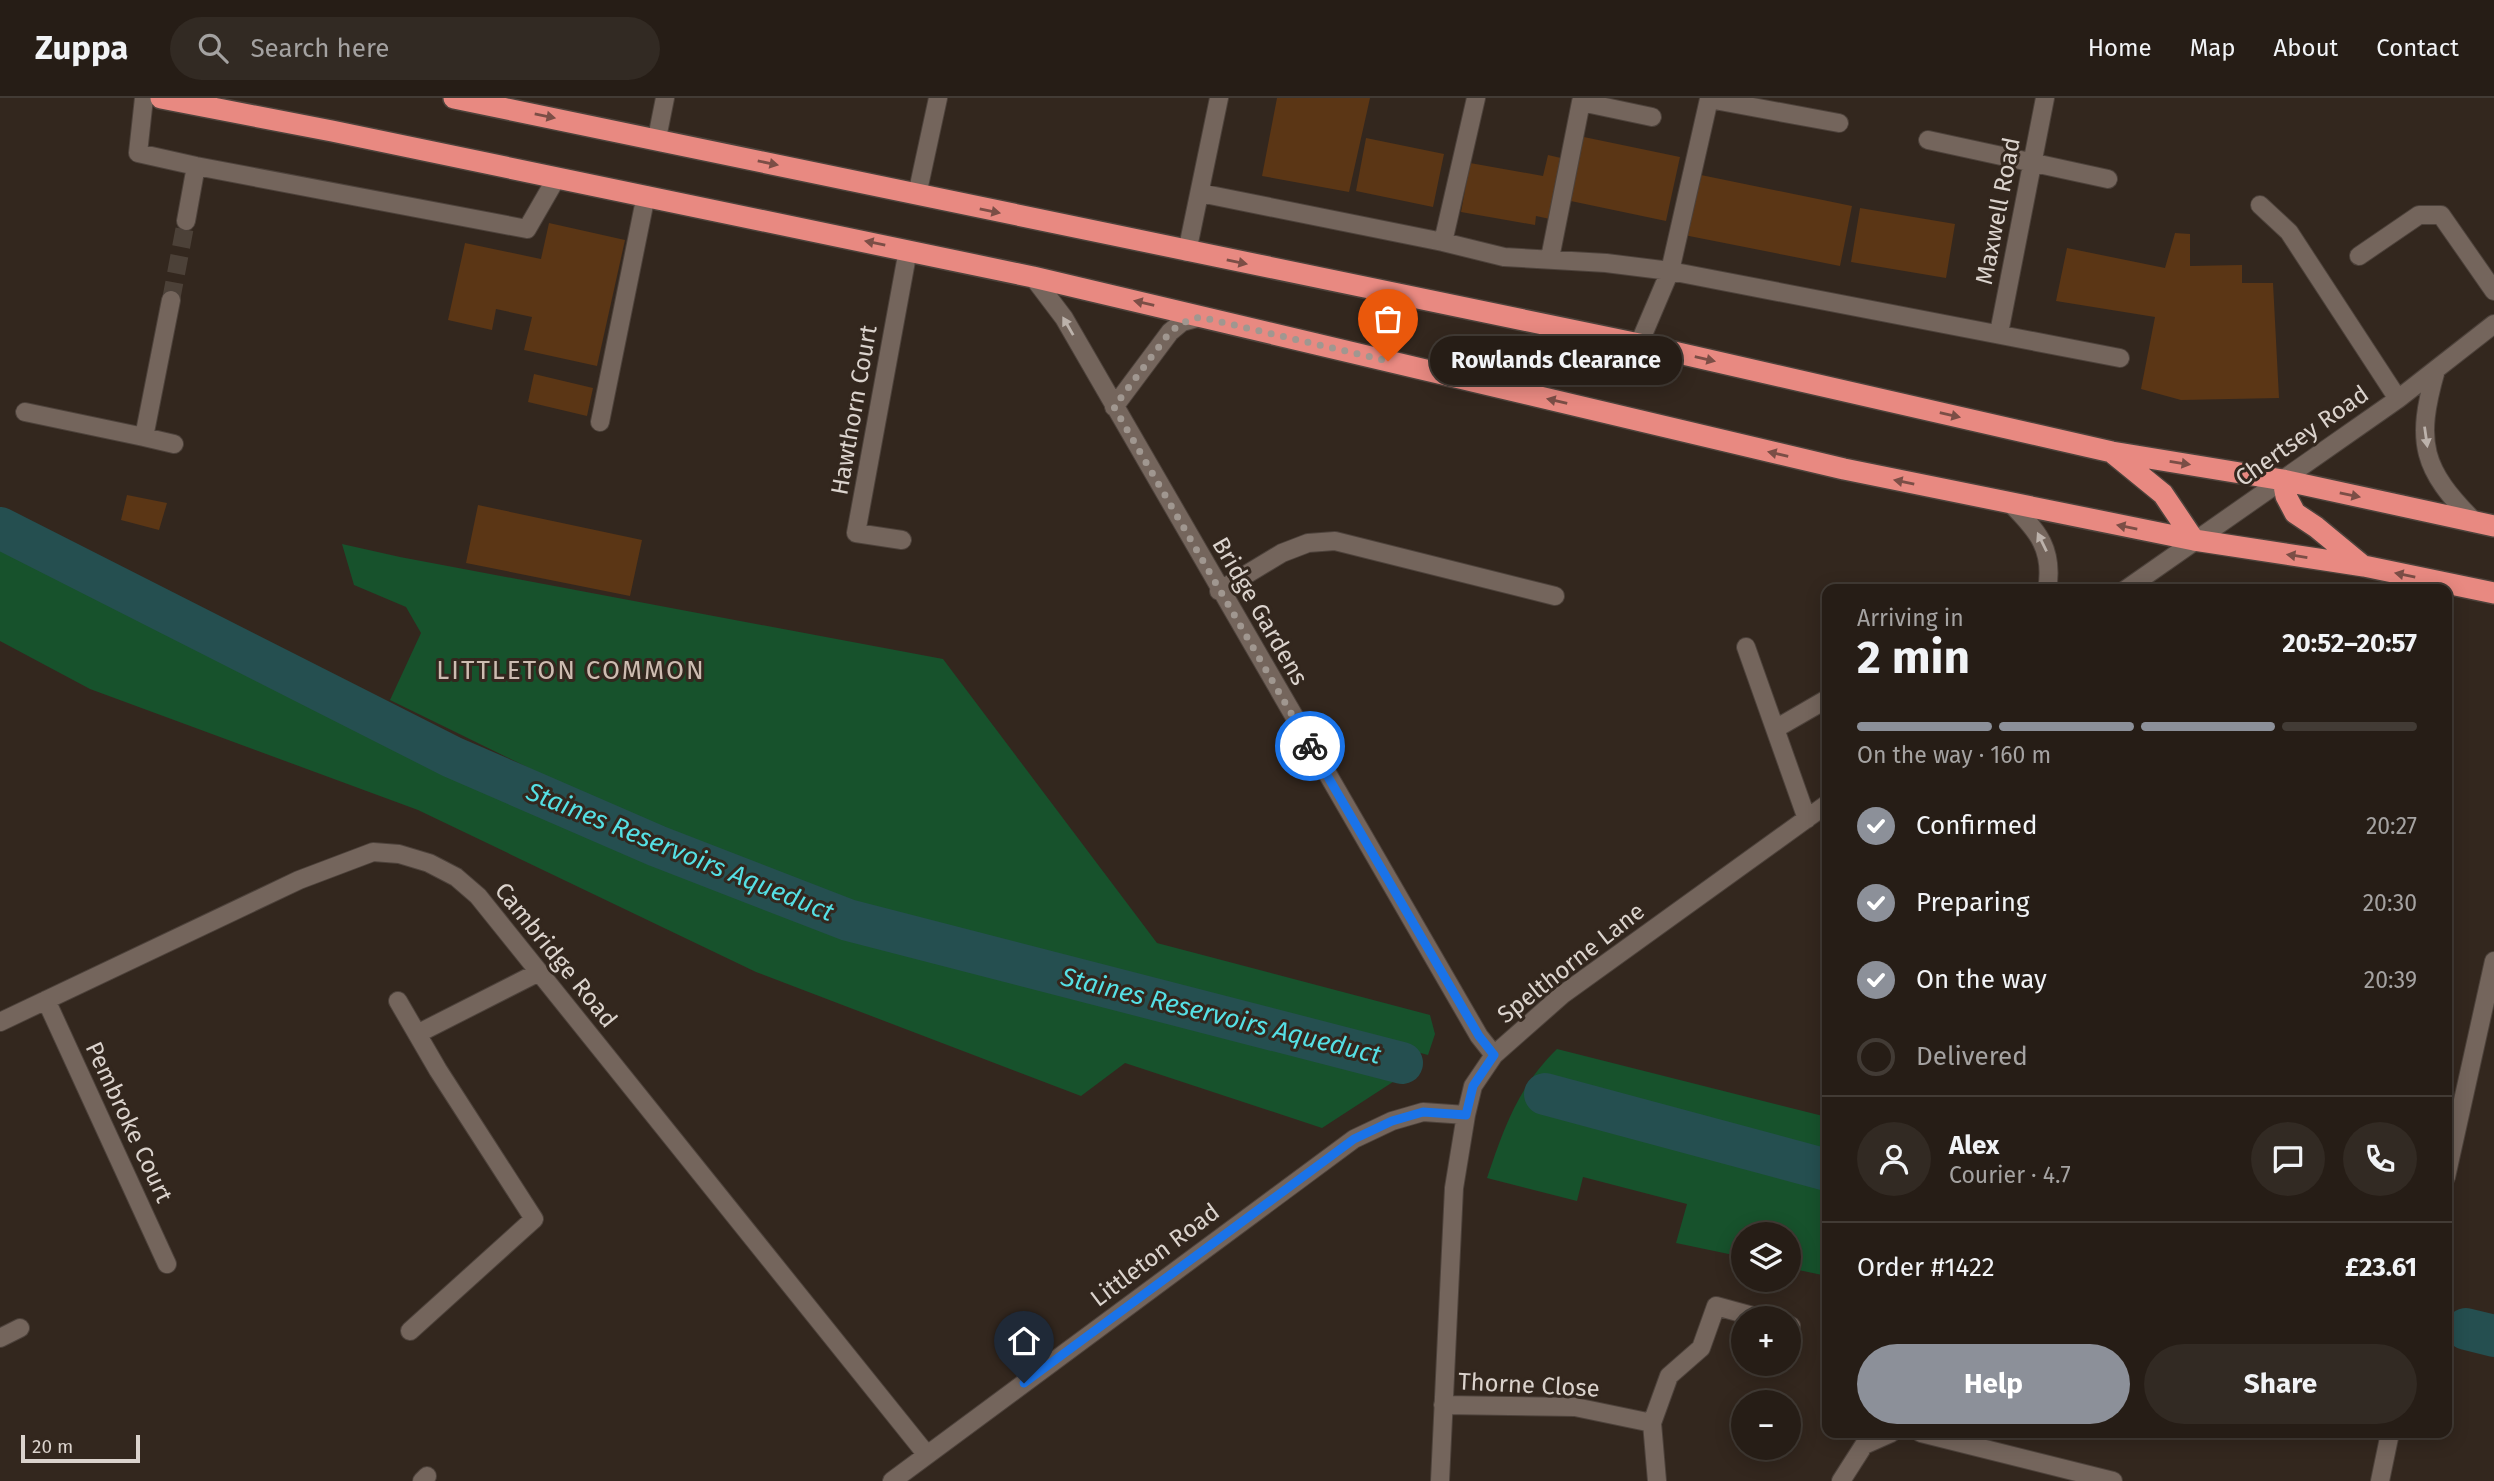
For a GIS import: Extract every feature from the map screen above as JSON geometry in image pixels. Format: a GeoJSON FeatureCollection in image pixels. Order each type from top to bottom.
{"type":"FeatureCollection","features":[{"type":"Feature","properties":{"kind":"highway"},"geometry":{"type":"LineString","coordinates":[[161,98],[646,195],[1033,277],[1844,469],[2012,505],[2194,540],[2364,566],[2451,584]]}},
{"type":"Feature","properties":{"kind":"highway"},"geometry":{"type":"LineString","coordinates":[[454,98],[1639,344],[2112,452],[2283,480],[2485,524]]}},
{"type":"Feature","properties":{"kind":"highway"},"geometry":{"type":"LineString","coordinates":[[2112,452],[2163,494],[2194,540]]}},
{"type":"Feature","properties":{"kind":"highway"},"geometry":{"type":"LineString","coordinates":[[2283,480],[2286,496],[2295,513],[2364,566]]}},
{"type":"Feature","properties":{"kind":"highway"},"geometry":{"type":"LineString","coordinates":[[2452,584],[2494,593]]}},
{"type":"Feature","properties":{"kind":"street"},"geometry":{"type":"LineString","coordinates":[[144,98],[138,153],[196,166],[527,229],[557,177]]}},
{"type":"Feature","properties":{"kind":"street"},"geometry":{"type":"LineString","coordinates":[[657,138],[666,98]]}},
{"type":"Feature","properties":{"kind":"street"},"geometry":{"type":"LineString","coordinates":[[917,195],[938,98]]}},
{"type":"Feature","properties":{"kind":"street"},"geometry":{"type":"LineString","coordinates":[[1187,252],[1219,98]]}},
{"type":"Feature","properties":{"kind":"street"},"geometry":{"type":"LineString","coordinates":[[1443,242],[1476,98]]}},
{"type":"Feature","properties":{"kind":"street","name":"Maxwell Road"},"geometry":{"type":"LineString","coordinates":[[1999,333],[2045,98]]}},
{"type":"Feature","properties":{"kind":"street"},"geometry":{"type":"LineString","coordinates":[[1639,344],[1670,271],[1709,99],[1839,122]]}},
{"type":"Feature","properties":{"kind":"street"},"geometry":{"type":"LineString","coordinates":[[1550,258],[1581,102],[1652,117]]}},
{"type":"Feature","properties":{"kind":"street"},"geometry":{"type":"LineString","coordinates":[[1928,140],[2108,180]]}},
{"type":"Feature","properties":{"kind":"street"},"geometry":{"type":"LineString","coordinates":[[186,221],[196,166]]}},
{"type":"Feature","properties":{"kind":"street"},"geometry":{"type":"LineString","coordinates":[[1200,193],[1443,242],[1504,257],[1550,258],[1670,271],[2120,358]]}},
{"type":"Feature","properties":{"kind":"street"},"geometry":{"type":"LineString","coordinates":[[600,422],[646,195]]}},
{"type":"Feature","properties":{"kind":"street"},"geometry":{"type":"LineString","coordinates":[[2260,205],[2289,232],[2398,399]]}},
{"type":"Feature","properties":{"kind":"street"},"geometry":{"type":"LineString","coordinates":[[2359,256],[2419,215],[2441,215],[2494,291]]}},
{"type":"Feature","properties":{"kind":"street","name":"Hawthorn Court"},"geometry":{"type":"LineString","coordinates":[[902,540],[856,533],[908,250]]}},
{"type":"Feature","properties":{"kind":"street","name":"Bridge Gardens"},"geometry":{"type":"LineString","coordinates":[[1033,277],[1064,318],[1219,591],[1479,1036],[1494,1055]]}},
{"type":"Feature","properties":{"kind":"street"},"geometry":{"type":"LineString","coordinates":[[144,437],[171,300]]}},
{"type":"Feature","properties":{"kind":"street"},"geometry":{"type":"LineString","coordinates":[[1114,407],[1170,332],[1182,323],[1200,317]]}},
{"type":"Feature","properties":{"kind":"street","name":"Chertsey Road"},"geometry":{"type":"LineString","coordinates":[[2194,540],[2398,399],[2494,324]]}},
{"type":"Feature","properties":{"kind":"street"},"geometry":{"type":"LineString","coordinates":[[2436,370],[2428,397],[2423,432],[2432,467],[2441,485],[2485,524]]}},
{"type":"Feature","properties":{"kind":"street"},"geometry":{"type":"LineString","coordinates":[[25,412],[174,444]]}},
{"type":"Feature","properties":{"kind":"street"},"geometry":{"type":"LineString","coordinates":[[2012,505],[2035,528],[2047,550],[2047,584]]}},
{"type":"Feature","properties":{"kind":"street"},"geometry":{"type":"LineString","coordinates":[[2133,584],[2194,540]]}},
{"type":"Feature","properties":{"kind":"street"},"geometry":{"type":"LineString","coordinates":[[1219,591],[1282,554],[1308,543],[1335,541],[1555,596]]}},
{"type":"Feature","properties":{"kind":"street"},"geometry":{"type":"LineString","coordinates":[[1746,647],[1807,819]]}},
{"type":"Feature","properties":{"kind":"street"},"geometry":{"type":"LineString","coordinates":[[1775,729],[1822,702]]}},
{"type":"Feature","properties":{"kind":"street","name":"Spelthorne Lane"},"geometry":{"type":"LineString","coordinates":[[1440,1481],[1454,1188],[1473,1086],[1494,1055],[1562,995],[1822,808]]}},
{"type":"Feature","properties":{"kind":"street","name":"Cambridge Road"},"geometry":{"type":"LineString","coordinates":[[0,1022],[299,880],[373,852],[400,854],[429,863],[456,877],[478,896],[927,1455]]}},
{"type":"Feature","properties":{"kind":"street"},"geometry":{"type":"LineString","coordinates":[[2452,1150],[2494,961]]}},
{"type":"Feature","properties":{"kind":"street"},"geometry":{"type":"LineString","coordinates":[[417,1034],[539,972]]}},
{"type":"Feature","properties":{"kind":"street","name":"Pembroke Court"},"geometry":{"type":"LineString","coordinates":[[46,1000],[167,1264]]}},
{"type":"Feature","properties":{"kind":"street"},"geometry":{"type":"LineString","coordinates":[[398,1001],[438,1070],[534,1219],[410,1331]]}},
{"type":"Feature","properties":{"kind":"street","name":"Littleton Road"},"geometry":{"type":"LineString","coordinates":[[892,1481],[1354,1139],[1392,1121],[1423,1112],[1466,1115]]}},
{"type":"Feature","properties":{"kind":"street"},"geometry":{"type":"LineString","coordinates":[[1657,1481],[1652,1423],[1669,1376],[1701,1349],[1716,1306],[1731,1310]]}},
{"type":"Feature","properties":{"kind":"street"},"geometry":{"type":"LineString","coordinates":[[0,1338],[20,1328]]}},
{"type":"Feature","properties":{"kind":"street","name":"Thorne Close"},"geometry":{"type":"LineString","coordinates":[[1443,1405],[1575,1407],[1652,1423]]}},
{"type":"Feature","properties":{"kind":"street"},"geometry":{"type":"LineString","coordinates":[[1841,1481],[1864,1445],[1880,1438]]}},
{"type":"Feature","properties":{"kind":"street"},"geometry":{"type":"LineString","coordinates":[[1941,1438],[2113,1481]]}},
{"type":"Feature","properties":{"kind":"street"},"geometry":{"type":"LineString","coordinates":[[2380,1481],[2389,1438]]}},
{"type":"Feature","properties":{"kind":"green space"},"geometry":{"type":"Polygon","coordinates":[[[0,544],[452,774],[842,929],[1399,1078],[1322,1128],[1125,1063],[1081,1096],[756,972],[418,810],[90,689],[0,641],[0,544]]]}},
{"type":"Feature","properties":{"kind":"green space"},"geometry":{"type":"Polygon","coordinates":[[[342,544],[943,659],[1157,943],[1430,1015],[1435,1034],[1428,1055],[840,898],[672,838],[390,700],[421,633],[406,607],[354,585],[342,544]]]}},
{"type":"Feature","properties":{"kind":"green space"},"geometry":{"type":"Polygon","coordinates":[[[1557,1049],[1822,1116],[1822,1275],[1801,1271],[1801,1222],[1731,1222],[1731,1254],[1676,1243],[1687,1204],[1583,1177],[1577,1201],[1487,1178],[1506,1125],[1532,1078],[1557,1049]]]}},
{"type":"Feature","properties":{"kind":"building"},"geometry":{"type":"Polygon","coordinates":[[[1277,98],[1370,98],[1349,192],[1262,176],[1277,98]]]}},
{"type":"Feature","properties":{"kind":"building"},"geometry":{"type":"Polygon","coordinates":[[[1579,136],[1680,157],[1666,221],[1566,200],[1579,136]]]}},
{"type":"Feature","properties":{"kind":"building"},"geometry":{"type":"Polygon","coordinates":[[[1366,138],[1444,154],[1433,207],[1356,191],[1366,138]]]}},
{"type":"Feature","properties":{"kind":"building"},"geometry":{"type":"Polygon","coordinates":[[[1548,155],[1561,158],[1550,219],[1536,216],[1535,225],[1461,212],[1470,163],[1543,176],[1548,155]]]}},
{"type":"Feature","properties":{"kind":"building"},"geometry":{"type":"Polygon","coordinates":[[[1696,174],[1852,206],[1840,266],[1684,235],[1696,174]]]}},
{"type":"Feature","properties":{"kind":"building"},"geometry":{"type":"Polygon","coordinates":[[[1860,208],[1955,224],[1946,278],[1851,262],[1860,208]]]}},
{"type":"Feature","properties":{"kind":"building"},"geometry":{"type":"Polygon","coordinates":[[[549,223],[625,240],[597,366],[524,350],[532,317],[496,309],[492,330],[448,320],[465,243],[541,259],[549,223]]]}},
{"type":"Feature","properties":{"kind":"building"},"geometry":{"type":"Polygon","coordinates":[[[2175,233],[2190,234],[2190,266],[2242,265],[2242,283],[2273,283],[2279,398],[2181,400],[2141,389],[2155,317],[2056,301],[2067,248],[2165,268],[2175,233]]]}},
{"type":"Feature","properties":{"kind":"building"},"geometry":{"type":"Polygon","coordinates":[[[534,374],[593,388],[587,416],[528,402],[534,374]]]}},
{"type":"Feature","properties":{"kind":"building"},"geometry":{"type":"Polygon","coordinates":[[[127,495],[167,503],[159,530],[121,520],[127,495]]]}},
{"type":"Feature","properties":{"kind":"building"},"geometry":{"type":"Polygon","coordinates":[[[478,505],[642,540],[630,596],[466,563],[478,505]]]}},
{"type":"Feature","properties":{"kind":"waterway","name":"Staines Reservoirs Aqueduct"},"geometry":{"type":"LineString","coordinates":[[0,528],[452,757],[657,846],[848,920],[1402,1063]]}},
{"type":"Feature","properties":{"kind":"waterway","name":"Staines Reservoirs Aqueduct"},"geometry":{"type":"LineString","coordinates":[[1545,1094],[1822,1169]]}},
{"type":"Feature","properties":{"kind":"waterway","name":"Staines Reservoirs Aqueduct"},"geometry":{"type":"LineString","coordinates":[[2466,1329],[2494,1336]]}},
{"type":"Feature","properties":{"kind":"tunnel"},"geometry":{"type":"LineString","coordinates":[[171,300],[186,221]]}},
{"type":"Feature","properties":{"kind":"way so far"},"geometry":{"type":"LineString","coordinates":[[1310,746],[1114,407],[1170,332],[1182,323],[1200,317],[1388,361]]}},
{"type":"Feature","properties":{"kind":"place","name":"Rowlands Clearance"},"geometry":{"type":"Point","coordinates":[1388,361]}},
{"type":"Feature","properties":{"kind":"district","name":"LITTLETON COMMON"},"geometry":{"type":"Point","coordinates":[571,670]}},
{"type":"Feature","properties":{"kind":"route"},"geometry":{"type":"LineString","coordinates":[[1024,1383],[1354,1139],[1392,1121],[1423,1112],[1466,1115],[1473,1086],[1494,1055],[1479,1036],[1310,746]]}}]}
